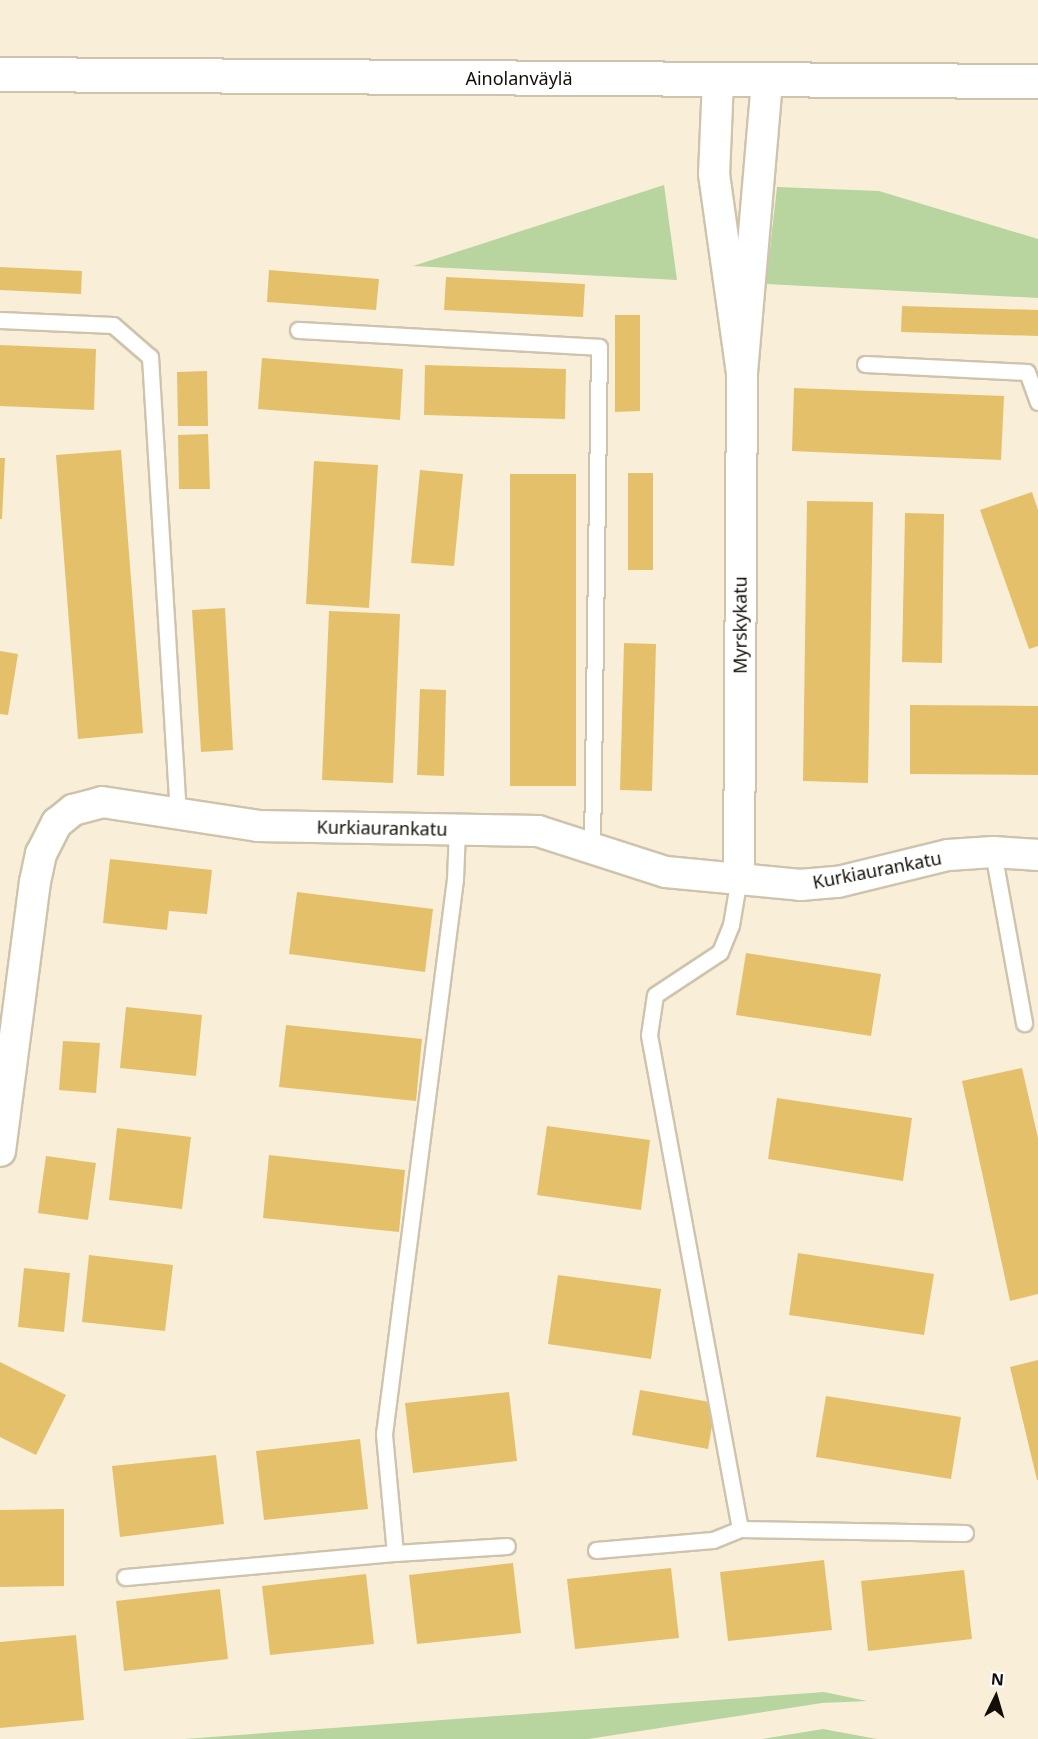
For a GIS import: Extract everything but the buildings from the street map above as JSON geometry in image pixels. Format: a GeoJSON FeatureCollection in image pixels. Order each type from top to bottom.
{"type":"FeatureCollection","features":[{"type":"Feature","properties":{"kind":"main road","name":"Ainolanväylä"},"geometry":{"type":"LineString","coordinates":[[0,74],[1038,81]]}},
{"type":"Feature","properties":{"kind":"street","name":"Myrskykatu"},"geometry":{"type":"LineString","coordinates":[[718,80],[714,174],[742,373]]}},
{"type":"Feature","properties":{"kind":"street","name":"Myrskykatu"},"geometry":{"type":"LineString","coordinates":[[738,877],[742,373],[767,80]]}},
{"type":"Feature","properties":{"kind":"street","name":"Kurkiaurankatu"},"geometry":{"type":"LineString","coordinates":[[0,1151],[35,882],[41,854],[57,823],[74,810],[102,802],[258,826],[538,831],[666,872],[738,877],[800,885],[838,882],[948,855],[993,852],[1038,855]]}},
{"type":"Feature","properties":{"kind":"lane"},"geometry":{"type":"LineString","coordinates":[[0,320],[113,325],[150,357],[178,814]]}},
{"type":"Feature","properties":{"kind":"lane"},"geometry":{"type":"LineString","coordinates":[[297,330],[599,347],[592,847]]}},
{"type":"Feature","properties":{"kind":"lane"},"geometry":{"type":"LineString","coordinates":[[865,364],[1027,372],[1038,402]]}},
{"type":"Feature","properties":{"kind":"lane"},"geometry":{"type":"LineString","coordinates":[[395,1553],[384,1434],[455,879],[457,829]]}},
{"type":"Feature","properties":{"kind":"lane"},"geometry":{"type":"LineString","coordinates":[[993,852],[1024,1023]]}},
{"type":"Feature","properties":{"kind":"lane"},"geometry":{"type":"LineString","coordinates":[[738,877],[730,925],[720,952],[655,996],[649,1035],[740,1529]]}},
{"type":"Feature","properties":{"kind":"lane"},"geometry":{"type":"LineString","coordinates":[[596,1551],[713,1540],[740,1529],[965,1533]]}},
{"type":"Feature","properties":{"kind":"lane"},"geometry":{"type":"LineString","coordinates":[[125,1578],[395,1553],[507,1546]]}},
{"type":"Feature","properties":{"kind":"green space"},"geometry":{"type":"Polygon","coordinates":[[[664,185],[677,280],[413,266],[664,185]]]}},
{"type":"Feature","properties":{"kind":"green space"},"geometry":{"type":"Polygon","coordinates":[[[777,187],[879,191],[1038,239],[1038,298],[766,284],[777,187]]]}},
{"type":"Feature","properties":{"kind":"green space"},"geometry":{"type":"Polygon","coordinates":[[[824,1692],[867,1701],[822,1703],[588,1739],[184,1739],[824,1692]]]}},
{"type":"Feature","properties":{"kind":"green space"},"geometry":{"type":"Polygon","coordinates":[[[823,1729],[877,1739],[762,1739],[823,1729]]]}}]}
